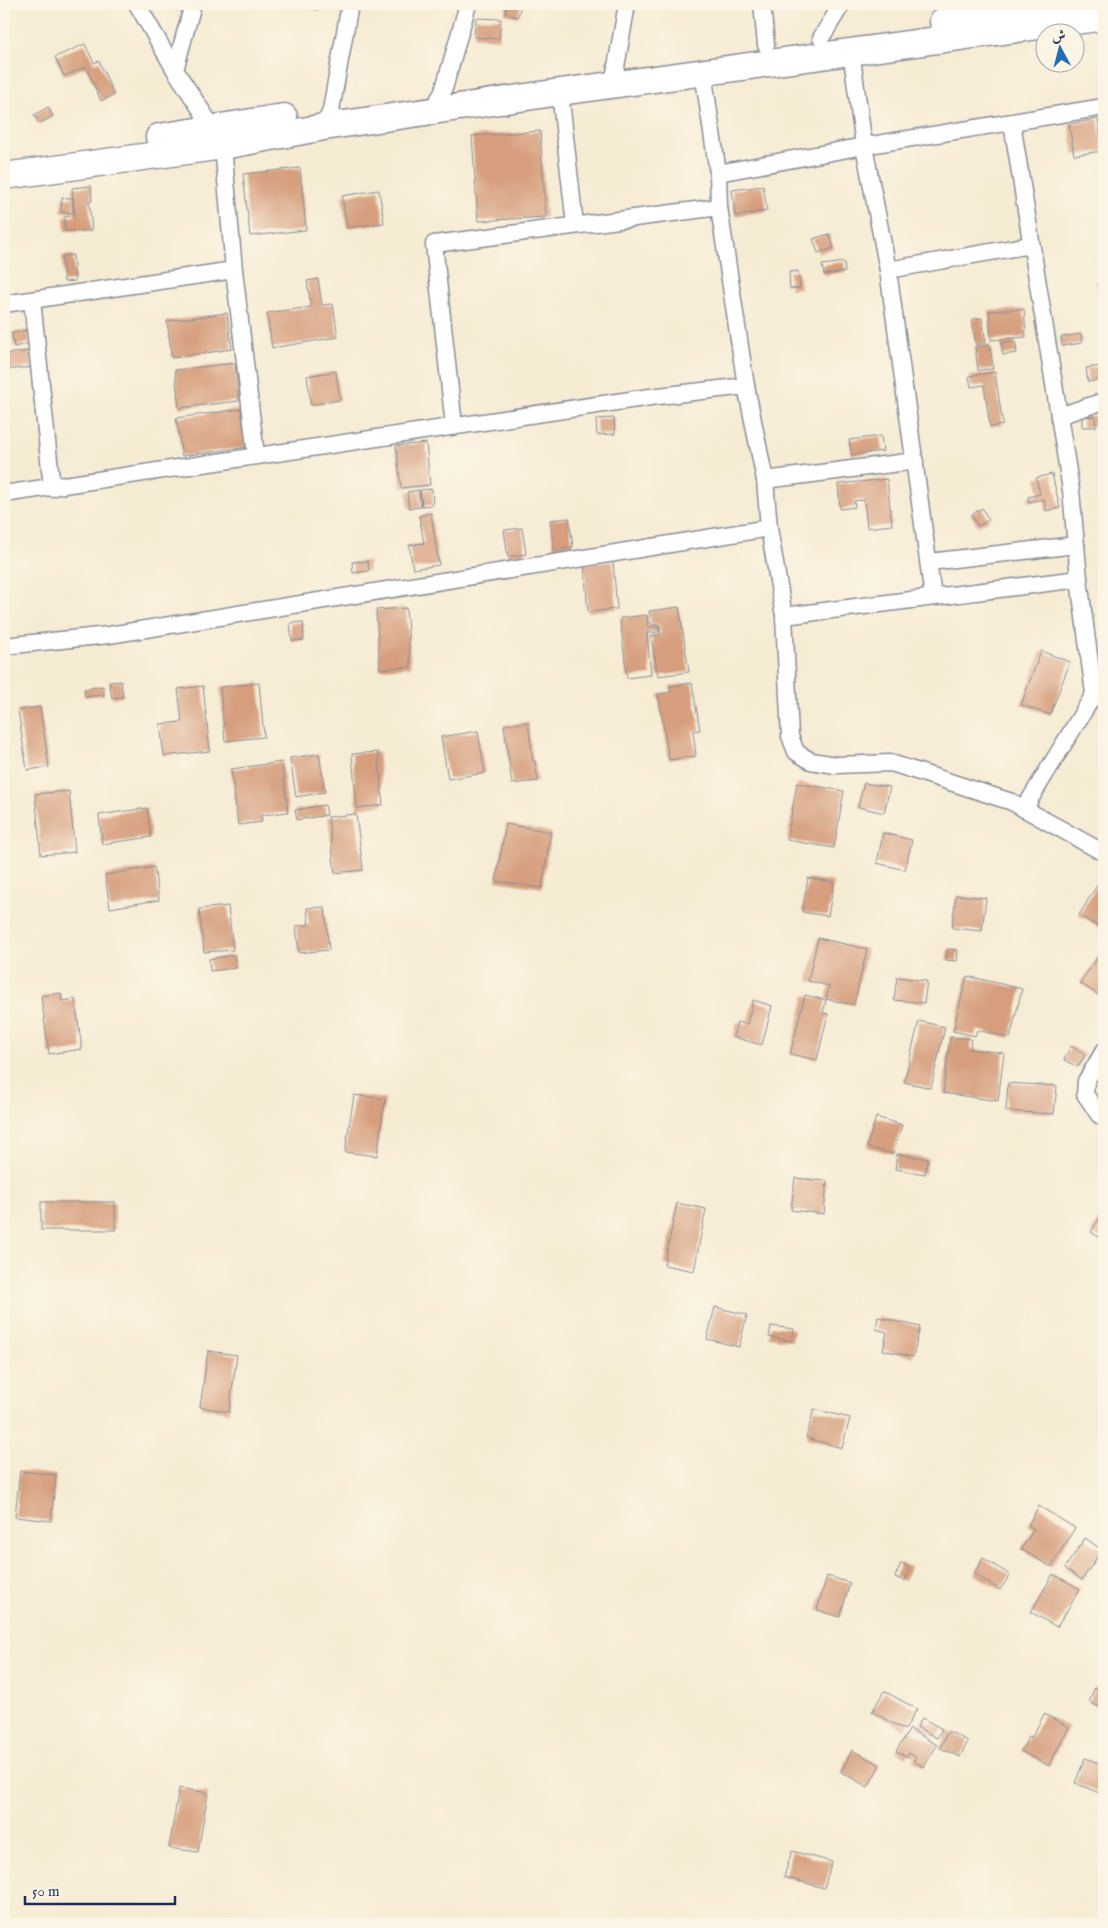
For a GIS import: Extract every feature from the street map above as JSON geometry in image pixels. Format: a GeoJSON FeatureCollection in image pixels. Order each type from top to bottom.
{"type":"FeatureCollection","features":[{"type":"Feature","properties":{"kind":"main road"},"geometry":{"type":"LineString","coordinates":[[4,176],[218,137],[438,101],[614,75],[766,45],[1058,4]]}},
{"type":"Feature","properties":{"kind":"main road"},"geometry":{"type":"LineString","coordinates":[[438,101],[560,92],[614,75],[703,72],[1104,17]]}},
{"type":"Feature","properties":{"kind":"main road"},"geometry":{"type":"LineString","coordinates":[[4,158],[121,143],[218,137]]}},
{"type":"Feature","properties":{"kind":"street"},"geometry":{"type":"LineString","coordinates":[[136,4],[218,137],[256,455]]}},
{"type":"Feature","properties":{"kind":"street"},"geometry":{"type":"LineString","coordinates":[[175,70],[193,4]]}},
{"type":"Feature","properties":{"kind":"street"},"geometry":{"type":"LineString","coordinates":[[327,119],[350,4]]}},
{"type":"Feature","properties":{"kind":"street"},"geometry":{"type":"LineString","coordinates":[[438,101],[468,4]]}},
{"type":"Feature","properties":{"kind":"street"},"geometry":{"type":"LineString","coordinates":[[614,75],[627,4]]}},
{"type":"Feature","properties":{"kind":"street"},"geometry":{"type":"LineString","coordinates":[[762,4],[766,45]]}},
{"type":"Feature","properties":{"kind":"street"},"geometry":{"type":"LineString","coordinates":[[821,38],[842,4]]}},
{"type":"Feature","properties":{"kind":"street"},"geometry":{"type":"LineString","coordinates":[[851,51],[864,146],[888,270],[933,596]]}},
{"type":"Feature","properties":{"kind":"street"},"geometry":{"type":"LineString","coordinates":[[703,72],[746,386],[765,480],[769,528],[784,616],[790,736],[796,752],[811,761],[836,765],[891,763],[978,790],[1012,802],[1104,853]]}},
{"type":"Feature","properties":{"kind":"street"},"geometry":{"type":"LineString","coordinates":[[560,92],[575,225]]}},
{"type":"Feature","properties":{"kind":"street"},"geometry":{"type":"LineString","coordinates":[[718,174],[864,146],[1104,108]]}},
{"type":"Feature","properties":{"kind":"street"},"geometry":{"type":"LineString","coordinates":[[1012,123],[1071,490],[1079,579],[1094,694]]}},
{"type":"Feature","properties":{"kind":"street"},"geometry":{"type":"LineString","coordinates":[[454,426],[434,244],[720,207]]}},
{"type":"Feature","properties":{"kind":"street"},"geometry":{"type":"LineString","coordinates":[[888,270],[1031,245]]}},
{"type":"Feature","properties":{"kind":"street"},"geometry":{"type":"LineString","coordinates":[[4,304],[234,270]]}},
{"type":"Feature","properties":{"kind":"street"},"geometry":{"type":"LineString","coordinates":[[32,300],[52,488]]}},
{"type":"Feature","properties":{"kind":"street"},"geometry":{"type":"LineString","coordinates":[[4,494],[650,397],[746,386]]}},
{"type":"Feature","properties":{"kind":"street"},"geometry":{"type":"LineString","coordinates":[[1059,416],[1104,401]]}},
{"type":"Feature","properties":{"kind":"street"},"geometry":{"type":"LineString","coordinates":[[765,480],[915,461]]}},
{"type":"Feature","properties":{"kind":"street"},"geometry":{"type":"LineString","coordinates":[[4,646],[110,635],[769,528]]}},
{"type":"Feature","properties":{"kind":"street"},"geometry":{"type":"LineString","coordinates":[[928,562],[1076,545]]}},
{"type":"Feature","properties":{"kind":"street"},"geometry":{"type":"LineString","coordinates":[[784,616],[1079,579]]}},
{"type":"Feature","properties":{"kind":"street"},"geometry":{"type":"LineString","coordinates":[[1024,809],[1104,678]]}},
{"type":"Feature","properties":{"kind":"street"},"geometry":{"type":"LineString","coordinates":[[1104,1051],[1086,1081],[1085,1094],[1099,1115],[1104,1118]]}},
{"type":"Feature","properties":{"kind":"building"},"geometry":{"type":"Polygon","coordinates":[[[289,4],[320,4],[319,10],[289,4]]]}},
{"type":"Feature","properties":{"kind":"building"},"geometry":{"type":"Polygon","coordinates":[[[507,4],[521,4],[518,17],[505,14],[507,4]]]}},
{"type":"Feature","properties":{"kind":"building"},"geometry":{"type":"Polygon","coordinates":[[[476,18],[501,19],[499,39],[474,37],[476,18]]]}},
{"type":"Feature","properties":{"kind":"building"},"geometry":{"type":"Polygon","coordinates":[[[85,44],[94,63],[99,61],[114,95],[101,101],[86,67],[64,76],[55,57],[85,44]]]}},
{"type":"Feature","properties":{"kind":"building"},"geometry":{"type":"Polygon","coordinates":[[[48,107],[53,116],[39,124],[34,115],[48,107]]]}},
{"type":"Feature","properties":{"kind":"building"},"geometry":{"type":"Polygon","coordinates":[[[1098,119],[1103,151],[1074,155],[1069,124],[1098,119]]]}},
{"type":"Feature","properties":{"kind":"building"},"geometry":{"type":"Polygon","coordinates":[[[540,131],[546,217],[478,221],[472,136],[540,131]]]}},
{"type":"Feature","properties":{"kind":"building"},"geometry":{"type":"Polygon","coordinates":[[[300,168],[306,230],[250,236],[243,174],[300,168]]]}},
{"type":"Feature","properties":{"kind":"building"},"geometry":{"type":"Polygon","coordinates":[[[91,186],[92,201],[89,201],[92,231],[65,231],[64,217],[75,216],[72,188],[91,186]]]}},
{"type":"Feature","properties":{"kind":"building"},"geometry":{"type":"Polygon","coordinates":[[[763,186],[767,211],[735,216],[732,190],[763,186]]]}},
{"type":"Feature","properties":{"kind":"building"},"geometry":{"type":"Polygon","coordinates":[[[379,190],[384,223],[347,228],[342,196],[379,190]]]}},
{"type":"Feature","properties":{"kind":"building"},"geometry":{"type":"Polygon","coordinates":[[[62,198],[73,198],[73,213],[61,212],[62,198]]]}},
{"type":"Feature","properties":{"kind":"building"},"geometry":{"type":"Polygon","coordinates":[[[829,234],[834,248],[818,253],[813,239],[829,234]]]}},
{"type":"Feature","properties":{"kind":"building"},"geometry":{"type":"Polygon","coordinates":[[[73,255],[75,281],[64,282],[62,256],[73,255]]]}},
{"type":"Feature","properties":{"kind":"building"},"geometry":{"type":"Polygon","coordinates":[[[844,262],[845,272],[824,275],[822,265],[844,262]]]}},
{"type":"Feature","properties":{"kind":"building"},"geometry":{"type":"Polygon","coordinates":[[[798,271],[800,288],[790,289],[789,272],[798,271]]]}},
{"type":"Feature","properties":{"kind":"building"},"geometry":{"type":"Polygon","coordinates":[[[318,279],[322,305],[333,304],[338,337],[272,348],[267,313],[311,307],[307,281],[318,279]]]}},
{"type":"Feature","properties":{"kind":"building"},"geometry":{"type":"Polygon","coordinates":[[[1104,282],[1104,308],[1102,308],[1098,283],[1104,282]]]}},
{"type":"Feature","properties":{"kind":"building"},"geometry":{"type":"Polygon","coordinates":[[[1024,309],[1026,337],[991,340],[989,311],[1024,309]]]}},
{"type":"Feature","properties":{"kind":"building"},"geometry":{"type":"Polygon","coordinates":[[[227,313],[232,349],[172,358],[167,321],[227,313]]]}},
{"type":"Feature","properties":{"kind":"building"},"geometry":{"type":"Polygon","coordinates":[[[982,318],[986,343],[976,345],[972,319],[982,318]]]}},
{"type":"Feature","properties":{"kind":"building"},"geometry":{"type":"Polygon","coordinates":[[[28,330],[30,343],[14,347],[12,333],[28,330]]]}},
{"type":"Feature","properties":{"kind":"building"},"geometry":{"type":"Polygon","coordinates":[[[1081,334],[1082,343],[1062,346],[1061,337],[1081,334]]]}},
{"type":"Feature","properties":{"kind":"building"},"geometry":{"type":"Polygon","coordinates":[[[1015,341],[1017,353],[1003,355],[1001,343],[1015,341]]]}},
{"type":"Feature","properties":{"kind":"building"},"geometry":{"type":"Polygon","coordinates":[[[990,345],[993,369],[978,370],[975,347],[990,345]]]}},
{"type":"Feature","properties":{"kind":"building"},"geometry":{"type":"Polygon","coordinates":[[[31,351],[33,367],[4,370],[4,354],[31,351]]]}},
{"type":"Feature","properties":{"kind":"building"},"geometry":{"type":"Polygon","coordinates":[[[235,363],[239,401],[179,408],[175,370],[235,363]]]}},
{"type":"Feature","properties":{"kind":"building"},"geometry":{"type":"Polygon","coordinates":[[[1101,366],[1103,379],[1088,382],[1086,368],[1101,366]]]}},
{"type":"Feature","properties":{"kind":"building"},"geometry":{"type":"Polygon","coordinates":[[[336,371],[340,400],[311,405],[307,376],[336,371]]]}},
{"type":"Feature","properties":{"kind":"building"},"geometry":{"type":"Polygon","coordinates":[[[995,372],[1003,425],[990,427],[984,385],[971,387],[969,376],[995,372]]]}},
{"type":"Feature","properties":{"kind":"building"},"geometry":{"type":"Polygon","coordinates":[[[241,409],[247,447],[182,456],[176,418],[241,409]]]}},
{"type":"Feature","properties":{"kind":"building"},"geometry":{"type":"Polygon","coordinates":[[[1095,416],[1096,427],[1082,427],[1082,417],[1095,416]]]}},
{"type":"Feature","properties":{"kind":"building"},"geometry":{"type":"Polygon","coordinates":[[[614,418],[615,434],[597,435],[596,419],[614,418]]]}},
{"type":"Feature","properties":{"kind":"building"},"geometry":{"type":"Polygon","coordinates":[[[881,436],[883,451],[852,455],[849,440],[881,436]]]}},
{"type":"Feature","properties":{"kind":"building"},"geometry":{"type":"Polygon","coordinates":[[[426,443],[430,485],[401,488],[396,446],[426,443]]]}},
{"type":"Feature","properties":{"kind":"building"},"geometry":{"type":"Polygon","coordinates":[[[1052,474],[1060,508],[1046,511],[1044,499],[1029,502],[1028,497],[1040,494],[1036,478],[1052,474]]]}},
{"type":"Feature","properties":{"kind":"building"},"geometry":{"type":"Polygon","coordinates":[[[887,479],[892,525],[867,528],[864,500],[854,501],[855,507],[840,509],[838,484],[887,479]]]}},
{"type":"Feature","properties":{"kind":"building"},"geometry":{"type":"Polygon","coordinates":[[[432,489],[433,505],[422,506],[420,490],[432,489]]]}},
{"type":"Feature","properties":{"kind":"building"},"geometry":{"type":"Polygon","coordinates":[[[419,490],[421,507],[409,508],[407,492],[419,490]]]}},
{"type":"Feature","properties":{"kind":"building"},"geometry":{"type":"Polygon","coordinates":[[[982,508],[989,520],[978,526],[971,515],[982,508]]]}},
{"type":"Feature","properties":{"kind":"building"},"geometry":{"type":"Polygon","coordinates":[[[431,513],[439,565],[413,569],[409,545],[424,543],[419,516],[431,513]]]}},
{"type":"Feature","properties":{"kind":"building"},"geometry":{"type":"Polygon","coordinates":[[[569,518],[573,547],[554,550],[550,520],[569,518]]]}},
{"type":"Feature","properties":{"kind":"building"},"geometry":{"type":"Polygon","coordinates":[[[522,528],[526,554],[508,557],[504,530],[522,528]]]}},
{"type":"Feature","properties":{"kind":"building"},"geometry":{"type":"Polygon","coordinates":[[[368,561],[369,571],[353,573],[352,562],[368,561]]]}},
{"type":"Feature","properties":{"kind":"building"},"geometry":{"type":"Polygon","coordinates":[[[613,562],[617,609],[588,612],[584,564],[613,562]]]}},
{"type":"Feature","properties":{"kind":"building"},"geometry":{"type":"Polygon","coordinates":[[[679,607],[689,672],[658,676],[651,636],[661,634],[659,624],[651,625],[649,611],[679,607]]]}},
{"type":"Feature","properties":{"kind":"building"},"geometry":{"type":"Polygon","coordinates":[[[406,608],[411,667],[380,669],[376,610],[406,608]]]}},
{"type":"Feature","properties":{"kind":"building"},"geometry":{"type":"Polygon","coordinates":[[[647,615],[648,627],[659,626],[659,632],[647,633],[651,675],[627,678],[620,618],[647,615]]]}},
{"type":"Feature","properties":{"kind":"building"},"geometry":{"type":"Polygon","coordinates":[[[303,622],[304,640],[292,641],[290,623],[303,622]]]}},
{"type":"Feature","properties":{"kind":"building"},"geometry":{"type":"Polygon","coordinates":[[[1041,651],[1070,662],[1050,715],[1021,705],[1041,651]]]}},
{"type":"Feature","properties":{"kind":"building"},"geometry":{"type":"Polygon","coordinates":[[[121,681],[123,697],[112,698],[109,682],[121,681]]]}},
{"type":"Feature","properties":{"kind":"building"},"geometry":{"type":"Polygon","coordinates":[[[259,683],[264,737],[225,741],[220,687],[259,683]]]}},
{"type":"Feature","properties":{"kind":"building"},"geometry":{"type":"Polygon","coordinates":[[[692,683],[700,730],[693,731],[696,756],[669,760],[658,694],[671,692],[670,686],[692,683]]]}},
{"type":"Feature","properties":{"kind":"building"},"geometry":{"type":"Polygon","coordinates":[[[103,686],[104,695],[85,697],[84,689],[103,686]]]}},
{"type":"Feature","properties":{"kind":"building"},"geometry":{"type":"Polygon","coordinates":[[[203,686],[210,751],[164,756],[160,724],[182,722],[178,689],[203,686]]]}},
{"type":"Feature","properties":{"kind":"building"},"geometry":{"type":"Polygon","coordinates":[[[40,707],[49,767],[27,770],[18,710],[40,707]]]}},
{"type":"Feature","properties":{"kind":"building"},"geometry":{"type":"Polygon","coordinates":[[[528,722],[533,761],[535,761],[538,781],[512,784],[504,725],[528,722]]]}},
{"type":"Feature","properties":{"kind":"building"},"geometry":{"type":"Polygon","coordinates":[[[478,731],[485,773],[448,779],[441,737],[478,731]]]}},
{"type":"Feature","properties":{"kind":"building"},"geometry":{"type":"Polygon","coordinates":[[[378,752],[383,805],[357,808],[352,754],[378,752]]]}},
{"type":"Feature","properties":{"kind":"building"},"geometry":{"type":"Polygon","coordinates":[[[319,754],[325,792],[296,797],[290,758],[319,754]]]}},
{"type":"Feature","properties":{"kind":"building"},"geometry":{"type":"Polygon","coordinates":[[[282,762],[288,812],[261,815],[262,822],[238,825],[231,769],[282,762]]]}},
{"type":"Feature","properties":{"kind":"building"},"geometry":{"type":"Polygon","coordinates":[[[797,783],[844,791],[834,848],[787,840],[797,783]]]}},
{"type":"Feature","properties":{"kind":"building"},"geometry":{"type":"Polygon","coordinates":[[[864,783],[890,787],[884,813],[858,807],[864,783]]]}},
{"type":"Feature","properties":{"kind":"building"},"geometry":{"type":"Polygon","coordinates":[[[69,791],[75,852],[41,855],[35,794],[69,791]]]}},
{"type":"Feature","properties":{"kind":"building"},"geometry":{"type":"Polygon","coordinates":[[[325,805],[327,815],[297,820],[295,810],[325,805]]]}},
{"type":"Feature","properties":{"kind":"building"},"geometry":{"type":"Polygon","coordinates":[[[147,808],[151,837],[102,844],[99,815],[147,808]]]}},
{"type":"Feature","properties":{"kind":"building"},"geometry":{"type":"Polygon","coordinates":[[[356,814],[363,870],[335,873],[328,817],[356,814]]]}},
{"type":"Feature","properties":{"kind":"building"},"geometry":{"type":"Polygon","coordinates":[[[506,824],[551,832],[542,888],[496,881],[506,824]]]}},
{"type":"Feature","properties":{"kind":"building"},"geometry":{"type":"Polygon","coordinates":[[[883,833],[912,840],[905,870],[877,863],[883,833]]]}},
{"type":"Feature","properties":{"kind":"building"},"geometry":{"type":"Polygon","coordinates":[[[154,867],[159,900],[110,908],[105,875],[154,867]]]}},
{"type":"Feature","properties":{"kind":"building"},"geometry":{"type":"Polygon","coordinates":[[[1104,874],[1104,930],[1079,915],[1104,874]]]}},
{"type":"Feature","properties":{"kind":"building"},"geometry":{"type":"Polygon","coordinates":[[[808,878],[834,882],[828,916],[802,912],[808,878]]]}},
{"type":"Feature","properties":{"kind":"building"},"geometry":{"type":"Polygon","coordinates":[[[956,895],[986,898],[982,931],[952,928],[956,895]]]}},
{"type":"Feature","properties":{"kind":"building"},"geometry":{"type":"Polygon","coordinates":[[[228,906],[233,950],[204,952],[199,909],[228,906]]]}},
{"type":"Feature","properties":{"kind":"building"},"geometry":{"type":"Polygon","coordinates":[[[325,907],[329,950],[299,953],[296,926],[309,925],[307,908],[325,907]]]}},
{"type":"Feature","properties":{"kind":"building"},"geometry":{"type":"Polygon","coordinates":[[[818,938],[867,949],[854,1005],[826,999],[829,986],[808,981],[818,938]]]}},
{"type":"Feature","properties":{"kind":"building"},"geometry":{"type":"Polygon","coordinates":[[[1104,948],[1104,999],[1080,983],[1104,948]]]}},
{"type":"Feature","properties":{"kind":"building"},"geometry":{"type":"Polygon","coordinates":[[[948,949],[958,950],[957,961],[946,960],[948,949]]]}},
{"type":"Feature","properties":{"kind":"building"},"geometry":{"type":"Polygon","coordinates":[[[234,955],[236,968],[210,971],[209,959],[234,955]]]}},
{"type":"Feature","properties":{"kind":"building"},"geometry":{"type":"Polygon","coordinates":[[[967,976],[1022,989],[1010,1038],[977,1030],[975,1036],[953,1031],[967,976]]]}},
{"type":"Feature","properties":{"kind":"building"},"geometry":{"type":"Polygon","coordinates":[[[897,977],[927,981],[924,1003],[894,1000],[897,977]]]}},
{"type":"Feature","properties":{"kind":"building"},"geometry":{"type":"Polygon","coordinates":[[[61,993],[62,1001],[75,999],[82,1049],[49,1054],[41,996],[61,993]]]}},
{"type":"Feature","properties":{"kind":"building"},"geometry":{"type":"Polygon","coordinates":[[[805,995],[826,1000],[823,1013],[828,1014],[817,1060],[790,1054],[805,995]]]}},
{"type":"Feature","properties":{"kind":"building"},"geometry":{"type":"Polygon","coordinates":[[[753,1000],[772,1006],[762,1045],[733,1037],[737,1022],[747,1024],[753,1000]]]}},
{"type":"Feature","properties":{"kind":"building"},"geometry":{"type":"Polygon","coordinates":[[[919,1021],[945,1027],[931,1088],[904,1082],[919,1021]]]}},
{"type":"Feature","properties":{"kind":"building"},"geometry":{"type":"Polygon","coordinates":[[[950,1037],[971,1039],[970,1049],[1004,1053],[998,1101],[943,1093],[950,1037]]]}},
{"type":"Feature","properties":{"kind":"building"},"geometry":{"type":"Polygon","coordinates":[[[1071,1046],[1085,1054],[1078,1067],[1064,1060],[1071,1046]]]}},
{"type":"Feature","properties":{"kind":"building"},"geometry":{"type":"Polygon","coordinates":[[[1008,1083],[1057,1086],[1054,1114],[1006,1111],[1008,1083]]]}},
{"type":"Feature","properties":{"kind":"building"},"geometry":{"type":"Polygon","coordinates":[[[354,1095],[385,1099],[377,1156],[345,1152],[354,1095]]]}},
{"type":"Feature","properties":{"kind":"building"},"geometry":{"type":"Polygon","coordinates":[[[876,1117],[902,1125],[893,1154],[867,1147],[876,1117]]]}},
{"type":"Feature","properties":{"kind":"building"},"geometry":{"type":"Polygon","coordinates":[[[897,1154],[928,1159],[925,1174],[895,1169],[897,1154]]]}},
{"type":"Feature","properties":{"kind":"building"},"geometry":{"type":"Polygon","coordinates":[[[795,1178],[827,1181],[824,1214],[791,1210],[795,1178]]]}},
{"type":"Feature","properties":{"kind":"building"},"geometry":{"type":"Polygon","coordinates":[[[41,1202],[115,1202],[115,1230],[41,1230],[41,1202]]]}},
{"type":"Feature","properties":{"kind":"building"},"geometry":{"type":"Polygon","coordinates":[[[677,1203],[706,1209],[694,1271],[664,1265],[677,1203]]]}},
{"type":"Feature","properties":{"kind":"building"},"geometry":{"type":"Polygon","coordinates":[[[1104,1211],[1104,1240],[1091,1232],[1104,1211]]]}},
{"type":"Feature","properties":{"kind":"building"},"geometry":{"type":"Polygon","coordinates":[[[715,1307],[747,1315],[739,1347],[707,1339],[715,1307]]]}},
{"type":"Feature","properties":{"kind":"building"},"geometry":{"type":"Polygon","coordinates":[[[878,1317],[920,1327],[913,1357],[883,1350],[887,1332],[876,1329],[878,1317]]]}},
{"type":"Feature","properties":{"kind":"building"},"geometry":{"type":"Polygon","coordinates":[[[771,1326],[794,1329],[792,1341],[769,1337],[771,1326]]]}},
{"type":"Feature","properties":{"kind":"building"},"geometry":{"type":"Polygon","coordinates":[[[208,1351],[237,1355],[229,1412],[200,1407],[208,1351]]]}},
{"type":"Feature","properties":{"kind":"building"},"geometry":{"type":"Polygon","coordinates":[[[814,1409],[850,1418],[842,1448],[806,1438],[814,1409]]]}},
{"type":"Feature","properties":{"kind":"building"},"geometry":{"type":"Polygon","coordinates":[[[20,1471],[56,1475],[51,1521],[15,1517],[20,1471]]]}},
{"type":"Feature","properties":{"kind":"building"},"geometry":{"type":"Polygon","coordinates":[[[1039,1506],[1075,1528],[1051,1567],[1021,1549],[1034,1529],[1028,1525],[1039,1506]]]}},
{"type":"Feature","properties":{"kind":"building"},"geometry":{"type":"Polygon","coordinates":[[[1085,1538],[1102,1550],[1082,1580],[1065,1568],[1085,1538]]]}},
{"type":"Feature","properties":{"kind":"building"},"geometry":{"type":"Polygon","coordinates":[[[983,1558],[1010,1575],[1000,1590],[974,1574],[983,1558]]]}},
{"type":"Feature","properties":{"kind":"building"},"geometry":{"type":"Polygon","coordinates":[[[901,1563],[910,1567],[905,1581],[895,1577],[901,1563]]]}},
{"type":"Feature","properties":{"kind":"building"},"geometry":{"type":"Polygon","coordinates":[[[1053,1574],[1080,1589],[1057,1627],[1031,1612],[1053,1574]]]}},
{"type":"Feature","properties":{"kind":"building"},"geometry":{"type":"Polygon","coordinates":[[[827,1576],[850,1583],[840,1617],[817,1610],[827,1576]]]}},
{"type":"Feature","properties":{"kind":"building"},"geometry":{"type":"Polygon","coordinates":[[[1095,1687],[1104,1691],[1104,1709],[1089,1702],[1095,1687]]]}},
{"type":"Feature","properties":{"kind":"building"},"geometry":{"type":"Polygon","coordinates":[[[884,1691],[917,1709],[905,1730],[872,1712],[884,1691]]]}},
{"type":"Feature","properties":{"kind":"building"},"geometry":{"type":"Polygon","coordinates":[[[1044,1714],[1069,1727],[1049,1766],[1021,1751],[1029,1736],[1032,1737],[1044,1714]]]}},
{"type":"Feature","properties":{"kind":"building"},"geometry":{"type":"Polygon","coordinates":[[[922,1718],[942,1729],[937,1738],[917,1727],[922,1718]]]}},
{"type":"Feature","properties":{"kind":"building"},"geometry":{"type":"Polygon","coordinates":[[[910,1729],[937,1745],[924,1767],[913,1761],[916,1757],[909,1753],[907,1757],[896,1751],[910,1729]]]}},
{"type":"Feature","properties":{"kind":"building"},"geometry":{"type":"Polygon","coordinates":[[[948,1731],[968,1741],[960,1757],[940,1748],[948,1731]]]}},
{"type":"Feature","properties":{"kind":"building"},"geometry":{"type":"Polygon","coordinates":[[[852,1750],[880,1765],[868,1787],[841,1772],[852,1750]]]}},
{"type":"Feature","properties":{"kind":"building"},"geometry":{"type":"Polygon","coordinates":[[[1085,1758],[1104,1765],[1104,1795],[1075,1783],[1085,1758]]]}},
{"type":"Feature","properties":{"kind":"building"},"geometry":{"type":"Polygon","coordinates":[[[179,1788],[208,1793],[198,1852],[169,1848],[179,1788]]]}},
{"type":"Feature","properties":{"kind":"building"},"geometry":{"type":"Polygon","coordinates":[[[792,1851],[832,1862],[824,1888],[784,1877],[792,1851]]]}}]}
